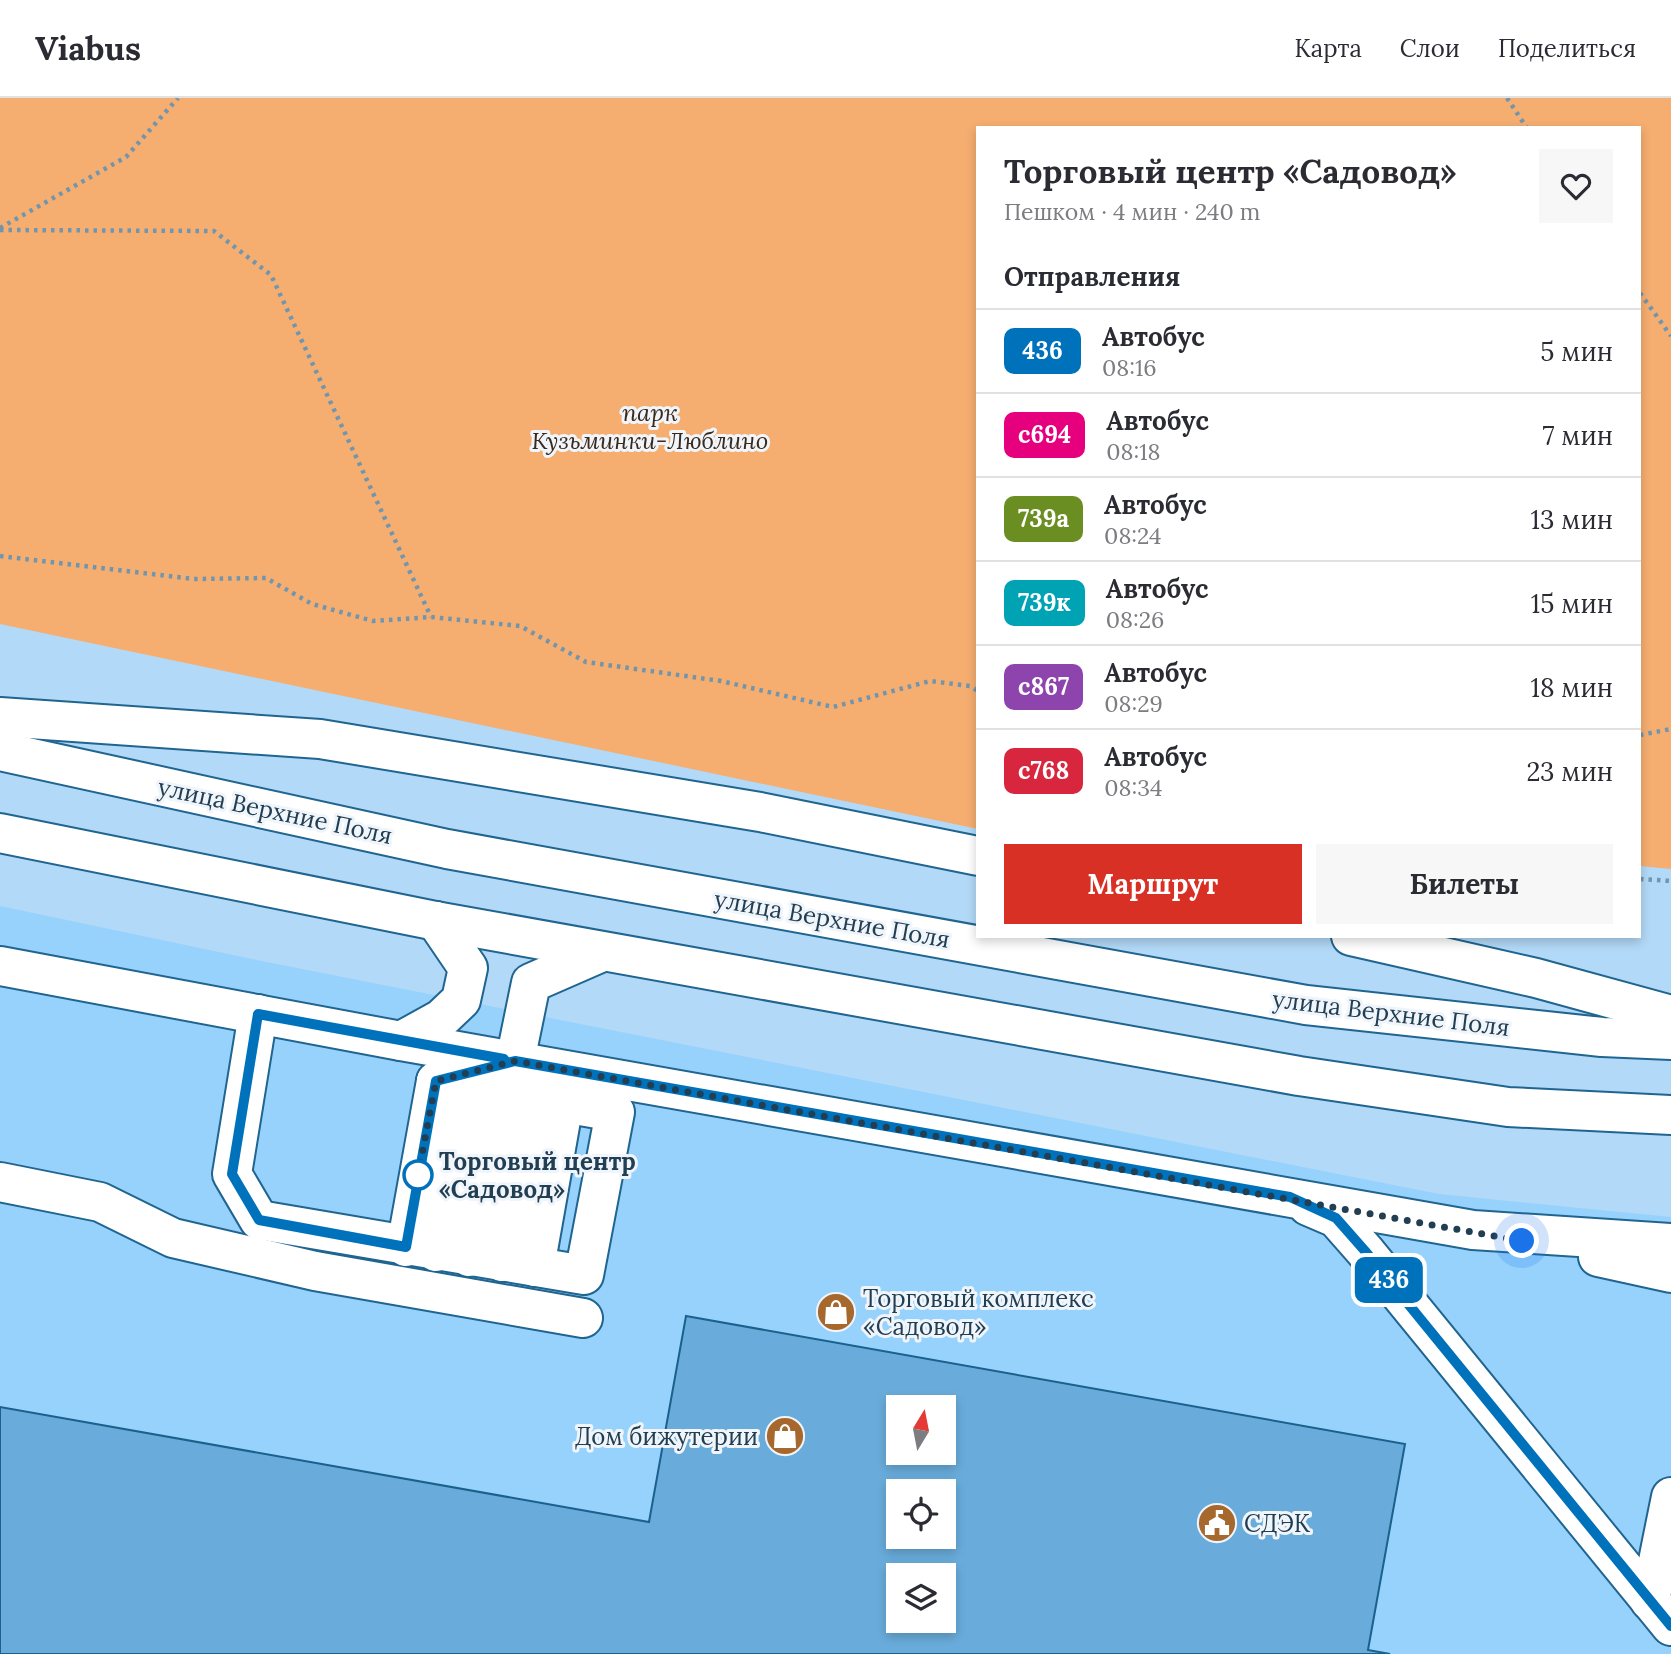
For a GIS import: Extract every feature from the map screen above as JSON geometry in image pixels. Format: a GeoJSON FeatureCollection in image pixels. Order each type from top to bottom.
{"type":"FeatureCollection","features":[{"type":"Feature","properties":{"kind":"main road"},"geometry":{"type":"LineString","coordinates":[[0,717],[320,739],[760,812],[976,856]]}},
{"type":"Feature","properties":{"kind":"main road","name":"улица Верхние Поля"},"geometry":{"type":"LineString","coordinates":[[0,751],[447,849],[1306,1005],[1602,1037],[1671,1041]]}},
{"type":"Feature","properties":{"kind":"main road"},"geometry":{"type":"LineString","coordinates":[[0,832],[436,922],[1299,1076],[1508,1107],[1671,1115]]}},
{"type":"Feature","properties":{"kind":"main road"},"geometry":{"type":"LineString","coordinates":[[401,1041],[441,1019],[461,1000],[468,968],[436,922]]}},
{"type":"Feature","properties":{"kind":"main road"},"geometry":{"type":"LineString","coordinates":[[1360,938],[1536,978],[1671,1015]]}},
{"type":"Feature","properties":{"kind":"main road"},"geometry":{"type":"LineString","coordinates":[[470,1257],[502,1087],[531,983],[601,952]]}},
{"type":"Feature","properties":{"kind":"main road"},"geometry":{"type":"LineString","coordinates":[[0,966],[258,1014],[401,1041],[502,1087],[615,1112],[584,1275],[259,1220],[232,1174],[258,1014]]}},
{"type":"Feature","properties":{"kind":"main road"},"geometry":{"type":"LineString","coordinates":[[502,1087],[1290,1197],[1473,1230],[1671,1273]]}},
{"type":"Feature","properties":{"kind":"main road"},"geometry":{"type":"LineString","coordinates":[[470,1257],[502,1087]]}},
{"type":"Feature","properties":{"kind":"main road"},"geometry":{"type":"LineString","coordinates":[[470,1257],[502,1087]]}},
{"type":"Feature","properties":{"kind":"main road"},"geometry":{"type":"LineString","coordinates":[[0,1182],[100,1202],[173,1238],[302,1268],[583,1318]]}},
{"type":"Feature","properties":{"kind":"main road"},"geometry":{"type":"LineString","coordinates":[[1290,1197],[1336,1218],[1661,1613]]}},
{"type":"Feature","properties":{"kind":"main road"},"geometry":{"type":"LineString","coordinates":[[1473,1230],[1671,1243]]}},
{"type":"Feature","properties":{"kind":"main road"},"geometry":{"type":"LineString","coordinates":[[1661,1613],[1671,1497]]}},
{"type":"Feature","properties":{"kind":"path"},"geometry":{"type":"LineString","coordinates":[[0,229],[125,157],[177,98]]}},
{"type":"Feature","properties":{"kind":"path"},"geometry":{"type":"LineString","coordinates":[[1507,98],[1526,126]]}},
{"type":"Feature","properties":{"kind":"path"},"geometry":{"type":"LineString","coordinates":[[0,229],[214,231],[271,275],[431,617]]}},
{"type":"Feature","properties":{"kind":"path"},"geometry":{"type":"LineString","coordinates":[[1641,294],[1671,336]]}},
{"type":"Feature","properties":{"kind":"path"},"geometry":{"type":"LineString","coordinates":[[0,556],[194,579],[266,578],[313,604],[373,621],[431,617],[520,626],[586,662],[721,681],[833,707],[930,681],[970,686],[976,690]]}},
{"type":"Feature","properties":{"kind":"path"},"geometry":{"type":"LineString","coordinates":[[1641,735],[1671,729]]}},
{"type":"Feature","properties":{"kind":"path"},"geometry":{"type":"LineString","coordinates":[[1641,879],[1671,881]]}},
{"type":"Feature","properties":{"kind":"shaded area","name":"Торговый комплекс «Садовод»"},"geometry":{"type":"Polygon","coordinates":[[[0,906],[252,959],[1439,1194],[1671,1217],[1671,1654],[0,1654],[0,906]]]}},
{"type":"Feature","properties":{"kind":"green space","name":"парк Кузьминки-Люблино"},"geometry":{"type":"Polygon","coordinates":[[[0,98],[1671,98],[1671,869],[1641,866],[1641,126],[976,126],[976,829],[0,624],[0,98]]]}},
{"type":"Feature","properties":{"kind":"building"},"geometry":{"type":"Polygon","coordinates":[[[686,1316],[1405,1444],[1368,1650],[1390,1654],[0,1654],[0,1407],[649,1522],[686,1316]]]}},
{"type":"Feature","properties":{"kind":"bus line","name":"436"},"geometry":{"type":"LineString","coordinates":[[504,1059],[258,1014],[232,1174],[259,1220],[406,1247],[436,1081],[515,1061],[1290,1197],[1336,1218],[1671,1626]]}},
{"type":"Feature","properties":{"kind":"place","name":"Торговый центр «Садовод»"},"geometry":{"type":"Point","coordinates":[418,1175]}},
{"type":"Feature","properties":{"kind":"place","name":"Торговый комплекс «Садовод»"},"geometry":{"type":"Point","coordinates":[836,1312]}},
{"type":"Feature","properties":{"kind":"place","name":"Дом бижутерии"},"geometry":{"type":"Point","coordinates":[785,1436]}},
{"type":"Feature","properties":{"kind":"place","name":"СДЭК"},"geometry":{"type":"Point","coordinates":[1217,1523]}},
{"type":"Feature","properties":{"kind":"route"},"geometry":{"type":"LineString","coordinates":[[418,1175],[436,1081],[515,1061],[1473,1230],[1522,1241]]}}]}
